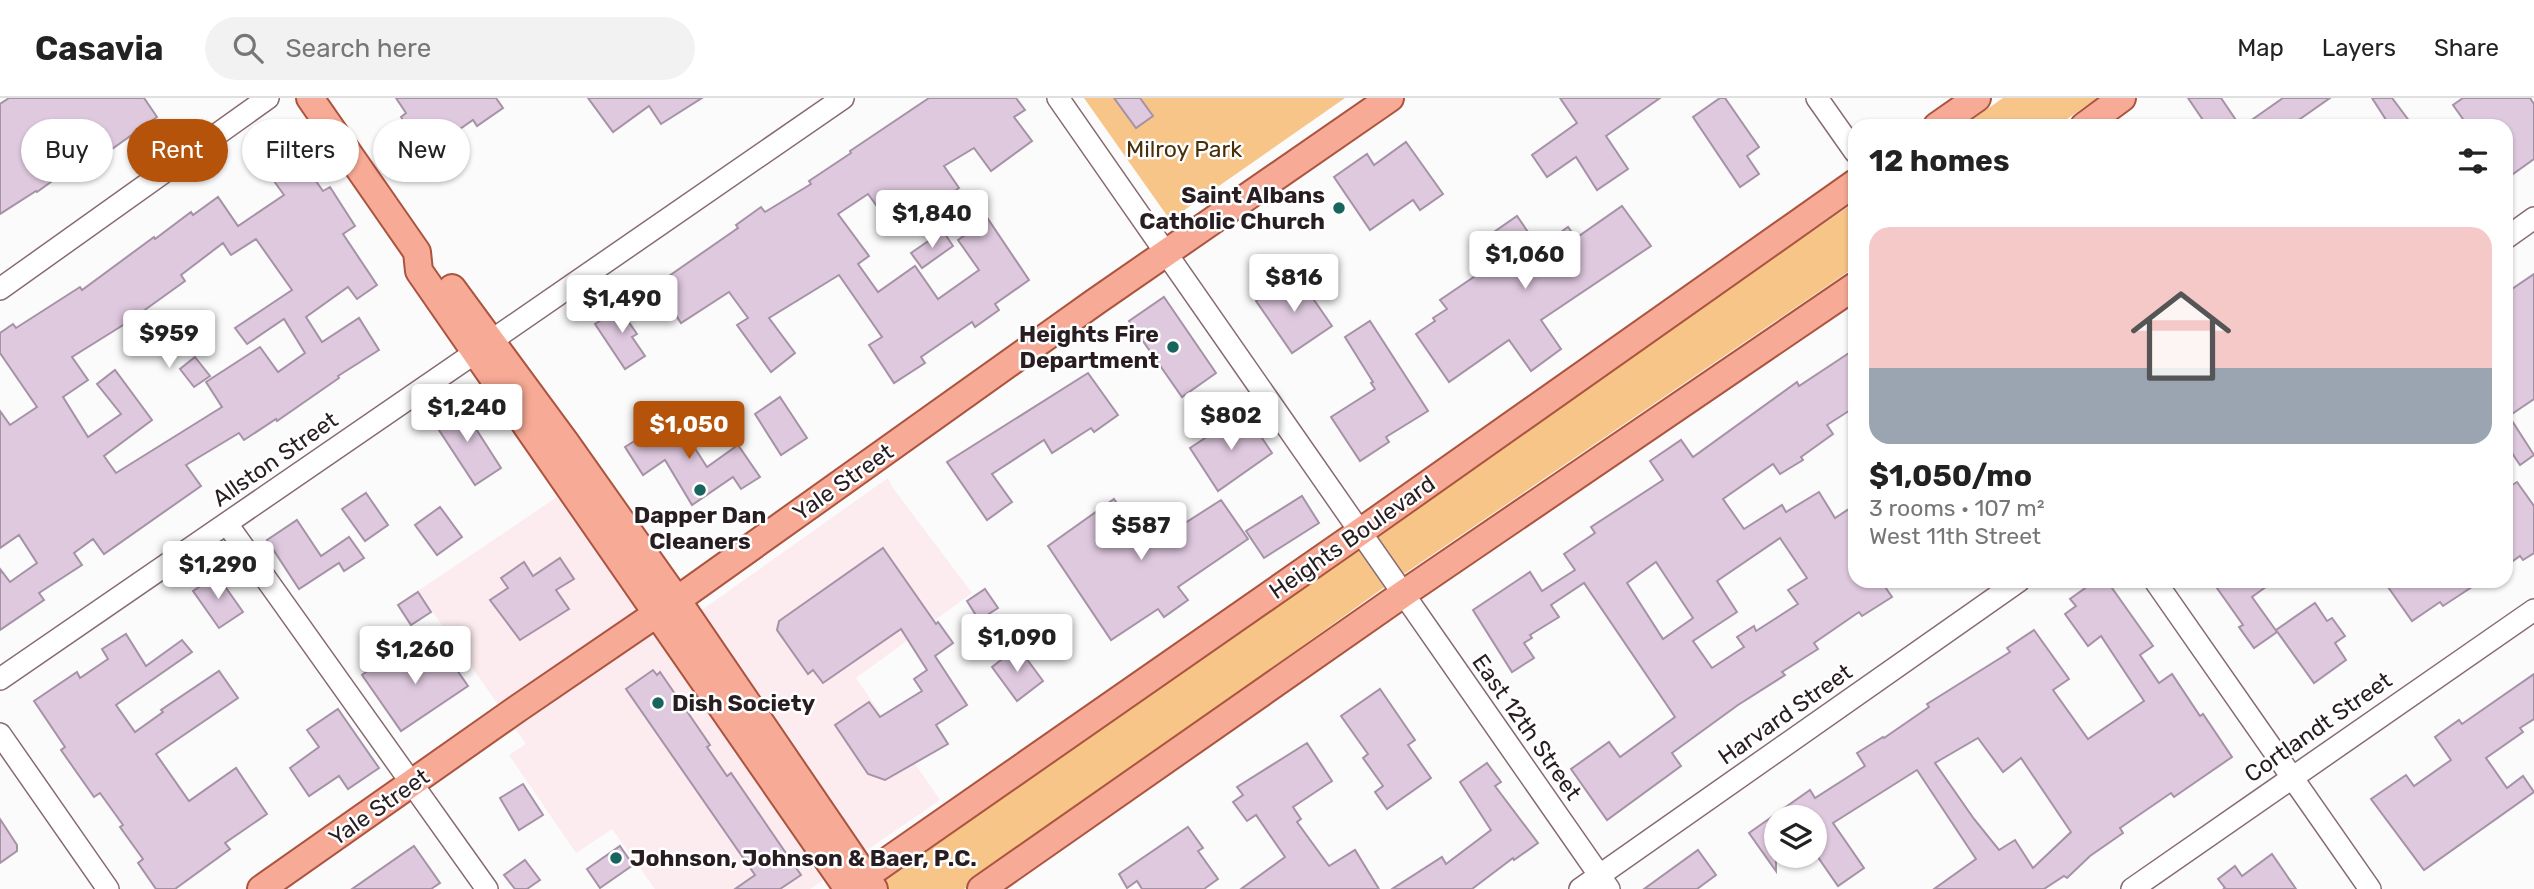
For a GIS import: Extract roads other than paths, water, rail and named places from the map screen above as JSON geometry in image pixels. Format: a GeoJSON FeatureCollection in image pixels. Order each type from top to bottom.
{"type":"FeatureCollection","features":[{"type":"Feature","properties":{"kind":"main road"},"geometry":{"type":"LineString","coordinates":[[310,98],[417,252],[419,271],[584,468],[667,607]]}},
{"type":"Feature","properties":{"kind":"main road","name":"Yale Street"},"geometry":{"type":"LineString","coordinates":[[261,889],[667,607],[1166,252],[1390,98]]}},
{"type":"Feature","properties":{"kind":"main road"},"geometry":{"type":"LineString","coordinates":[[1947,119],[1977,98]]}},
{"type":"Feature","properties":{"kind":"main road"},"geometry":{"type":"LineString","coordinates":[[2094,119],[2122,98]]}},
{"type":"Feature","properties":{"kind":"main road","name":"Heights Boulevard"},"geometry":{"type":"LineString","coordinates":[[856,886],[1848,188]]}},
{"type":"Feature","properties":{"kind":"main road"},"geometry":{"type":"LineString","coordinates":[[981,889],[1403,594],[1848,291]]}},
{"type":"Feature","properties":{"kind":"main road"},"geometry":{"type":"LineString","coordinates":[[483,347],[667,607],[856,886]]}},
{"type":"Feature","properties":{"kind":"street"},"geometry":{"type":"LineString","coordinates":[[0,289],[268,98]]}},
{"type":"Feature","properties":{"kind":"street","name":"Allston Street"},"geometry":{"type":"LineString","coordinates":[[0,679],[843,98]]}},
{"type":"Feature","properties":{"kind":"street","name":"East 12th Street"},"geometry":{"type":"LineString","coordinates":[[1058,98],[1604,882]]}},
{"type":"Feature","properties":{"kind":"street"},"geometry":{"type":"LineString","coordinates":[[1817,98],[1848,142]]}},
{"type":"Feature","properties":{"kind":"street"},"geometry":{"type":"LineString","coordinates":[[2513,233],[2534,218]]}},
{"type":"Feature","properties":{"kind":"street"},"geometry":{"type":"LineString","coordinates":[[227,524],[487,889]]}},
{"type":"Feature","properties":{"kind":"street","name":"Harvard Street"},"geometry":{"type":"LineString","coordinates":[[1580,889],[1604,882],[2009,588]]}},
{"type":"Feature","properties":{"kind":"street"},"geometry":{"type":"LineString","coordinates":[[2160,588],[2370,889]]}},
{"type":"Feature","properties":{"kind":"street","name":"Cortlandt Street"},"geometry":{"type":"LineString","coordinates":[[2132,889],[2534,610]]}},
{"type":"Feature","properties":{"kind":"street"},"geometry":{"type":"LineString","coordinates":[[0,734],[108,889]]}},
{"type":"Feature","properties":{"kind":"place","name":"Saint Albans Catholic Church"},"geometry":{"type":"Point","coordinates":[1339,208]}},
{"type":"Feature","properties":{"kind":"place","name":"Heights Fire Department"},"geometry":{"type":"Point","coordinates":[1173,347]}},
{"type":"Feature","properties":{"kind":"place","name":"Dapper Dan Cleaners"},"geometry":{"type":"Point","coordinates":[700,490]}},
{"type":"Feature","properties":{"kind":"place","name":"Dish Society"},"geometry":{"type":"Point","coordinates":[658,703]}},
{"type":"Feature","properties":{"kind":"place","name":"Johnson, Johnson & Baer, P.C."},"geometry":{"type":"Point","coordinates":[616,858]}},
{"type":"Feature","properties":{"kind":"park label","name":"Milroy Park"},"geometry":{"type":"Point","coordinates":[1184,149]}}]}
